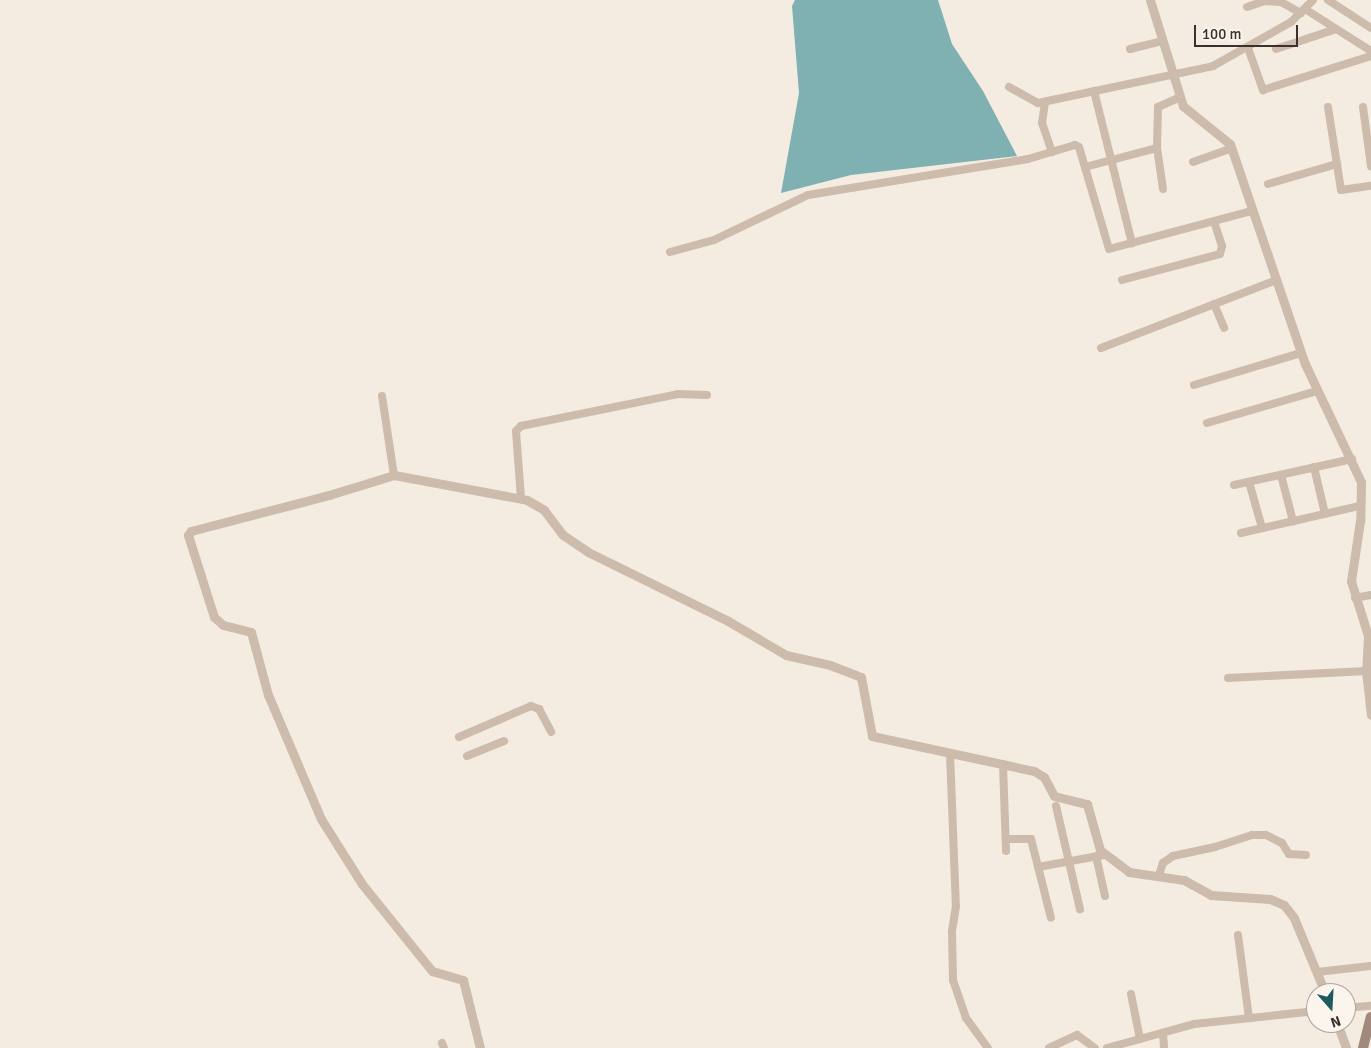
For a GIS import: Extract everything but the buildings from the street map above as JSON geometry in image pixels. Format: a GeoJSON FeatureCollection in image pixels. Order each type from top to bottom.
{"type":"FeatureCollection","features":[{"type":"Feature","properties":{"kind":"main road"},"geometry":{"type":"LineString","coordinates":[[1363,1048],[1369,1035],[1371,1017]]}},
{"type":"Feature","properties":{"kind":"street"},"geometry":{"type":"LineString","coordinates":[[1150,0],[1161,41],[1183,106],[1232,148],[1301,353],[1317,391],[1352,459],[1361,482],[1360,506],[1350,581],[1370,634],[1366,672],[1369,684],[1371,715]]}},
{"type":"Feature","properties":{"kind":"street"},"geometry":{"type":"LineString","coordinates":[[1009,87],[1034,102],[1045,102],[1213,66],[1248,48],[1291,22],[1313,0]]}},
{"type":"Feature","properties":{"kind":"street"},"geometry":{"type":"LineString","coordinates":[[1328,0],[1367,22],[1371,28]]}},
{"type":"Feature","properties":{"kind":"street"},"geometry":{"type":"LineString","coordinates":[[1247,7],[1264,1],[1281,2],[1303,11],[1371,51]]}},
{"type":"Feature","properties":{"kind":"street"},"geometry":{"type":"LineString","coordinates":[[1276,49],[1336,29]]}},
{"type":"Feature","properties":{"kind":"street"},"geometry":{"type":"LineString","coordinates":[[1130,48],[1161,41]]}},
{"type":"Feature","properties":{"kind":"street"},"geometry":{"type":"LineString","coordinates":[[1248,48],[1263,90],[1371,56]]}},
{"type":"Feature","properties":{"kind":"street"},"geometry":{"type":"LineString","coordinates":[[1094,91],[1109,160],[1132,244]]}},
{"type":"Feature","properties":{"kind":"street"},"geometry":{"type":"LineString","coordinates":[[1163,189],[1158,148],[1159,105],[1180,97]]}},
{"type":"Feature","properties":{"kind":"street"},"geometry":{"type":"LineString","coordinates":[[1045,102],[1042,123],[1052,152]]}},
{"type":"Feature","properties":{"kind":"street"},"geometry":{"type":"LineString","coordinates":[[1328,107],[1341,190],[1371,186]]}},
{"type":"Feature","properties":{"kind":"street"},"geometry":{"type":"LineString","coordinates":[[1362,107],[1371,166]]}},
{"type":"Feature","properties":{"kind":"street"},"geometry":{"type":"LineString","coordinates":[[670,252],[714,240],[808,195],[1021,160],[1077,145],[1085,167],[1106,246],[1111,249],[1252,212]]}},
{"type":"Feature","properties":{"kind":"street"},"geometry":{"type":"LineString","coordinates":[[1085,167],[1158,148]]}},
{"type":"Feature","properties":{"kind":"street"},"geometry":{"type":"LineString","coordinates":[[1193,162],[1232,148]]}},
{"type":"Feature","properties":{"kind":"street"},"geometry":{"type":"LineString","coordinates":[[1268,184],[1337,164]]}},
{"type":"Feature","properties":{"kind":"street"},"geometry":{"type":"LineString","coordinates":[[1122,280],[1220,254],[1222,246],[1214,222]]}},
{"type":"Feature","properties":{"kind":"street"},"geometry":{"type":"LineString","coordinates":[[1100,348],[1276,280]]}},
{"type":"Feature","properties":{"kind":"street"},"geometry":{"type":"LineString","coordinates":[[1214,304],[1224,328]]}},
{"type":"Feature","properties":{"kind":"street"},"geometry":{"type":"LineString","coordinates":[[1194,385],[1301,353]]}},
{"type":"Feature","properties":{"kind":"street"},"geometry":{"type":"LineString","coordinates":[[1207,423],[1317,391]]}},
{"type":"Feature","properties":{"kind":"street"},"geometry":{"type":"LineString","coordinates":[[521,498],[516,431],[521,426],[678,394],[707,395]]}},
{"type":"Feature","properties":{"kind":"street"},"geometry":{"type":"LineString","coordinates":[[382,396],[394,475]]}},
{"type":"Feature","properties":{"kind":"street"},"geometry":{"type":"LineString","coordinates":[[1234,485],[1352,459]]}},
{"type":"Feature","properties":{"kind":"street"},"geometry":{"type":"LineString","coordinates":[[1314,468],[1325,514]]}},
{"type":"Feature","properties":{"kind":"street"},"geometry":{"type":"LineString","coordinates":[[1281,474],[1293,521]]}},
{"type":"Feature","properties":{"kind":"street"},"geometry":{"type":"LineString","coordinates":[[480,1048],[463,980],[432,971],[394,928],[332,840],[274,713],[251,632],[223,625],[214,617],[188,535],[195,529],[329,496],[394,475],[467,491],[521,498],[544,510],[563,535],[588,552],[728,621],[786,655],[830,665],[861,677],[872,736],[1040,773],[1054,796],[1087,804],[1100,855],[1105,896]]}},
{"type":"Feature","properties":{"kind":"street"},"geometry":{"type":"LineString","coordinates":[[1249,482],[1262,528]]}},
{"type":"Feature","properties":{"kind":"street"},"geometry":{"type":"LineString","coordinates":[[1241,533],[1360,506]]}},
{"type":"Feature","properties":{"kind":"street"},"geometry":{"type":"LineString","coordinates":[[1355,598],[1371,595]]}},
{"type":"Feature","properties":{"kind":"street"},"geometry":{"type":"LineString","coordinates":[[1228,678],[1366,672]]}},
{"type":"Feature","properties":{"kind":"street"},"geometry":{"type":"LineString","coordinates":[[459,737],[531,706],[539,709],[551,732]]}},
{"type":"Feature","properties":{"kind":"street"},"geometry":{"type":"LineString","coordinates":[[467,756],[504,741]]}},
{"type":"Feature","properties":{"kind":"street"},"geometry":{"type":"LineString","coordinates":[[950,754],[956,906],[952,932],[953,980],[966,1018],[988,1048]]}},
{"type":"Feature","properties":{"kind":"street"},"geometry":{"type":"LineString","coordinates":[[1003,764],[1006,851]]}},
{"type":"Feature","properties":{"kind":"street"},"geometry":{"type":"LineString","coordinates":[[1056,806],[1080,909]]}},
{"type":"Feature","properties":{"kind":"street"},"geometry":{"type":"LineString","coordinates":[[1159,875],[1163,863],[1173,856],[1215,847],[1252,835],[1266,835],[1282,843],[1289,854],[1306,855]]}},
{"type":"Feature","properties":{"kind":"street"},"geometry":{"type":"LineString","coordinates":[[1006,839],[1031,839],[1051,918]]}},
{"type":"Feature","properties":{"kind":"street"},"geometry":{"type":"LineString","coordinates":[[1038,868],[1100,855],[1129,872],[1184,880],[1211,895],[1270,899],[1284,905],[1294,918],[1321,983]]}},
{"type":"Feature","properties":{"kind":"street"},"geometry":{"type":"LineString","coordinates":[[1238,935],[1249,1018]]}},
{"type":"Feature","properties":{"kind":"street"},"geometry":{"type":"LineString","coordinates":[[1317,972],[1371,966]]}},
{"type":"Feature","properties":{"kind":"street"},"geometry":{"type":"LineString","coordinates":[[1131,994],[1140,1039]]}},
{"type":"Feature","properties":{"kind":"street"},"geometry":{"type":"LineString","coordinates":[[1356,1007],[1371,1006]]}},
{"type":"Feature","properties":{"kind":"street"},"geometry":{"type":"LineString","coordinates":[[1107,1048],[1194,1024],[1306,1012]]}},
{"type":"Feature","properties":{"kind":"street"},"geometry":{"type":"LineString","coordinates":[[1163,1033],[1164,1048]]}},
{"type":"Feature","properties":{"kind":"street"},"geometry":{"type":"LineString","coordinates":[[1341,1033],[1346,1048]]}},
{"type":"Feature","properties":{"kind":"street"},"geometry":{"type":"LineString","coordinates":[[1049,1048],[1077,1035],[1095,1048]]}},
{"type":"Feature","properties":{"kind":"water"},"geometry":{"type":"Polygon","coordinates":[[[795,0],[938,0],[952,44],[983,91],[1017,156],[851,175],[781,193],[799,93],[792,6],[795,0]]]}}]}
